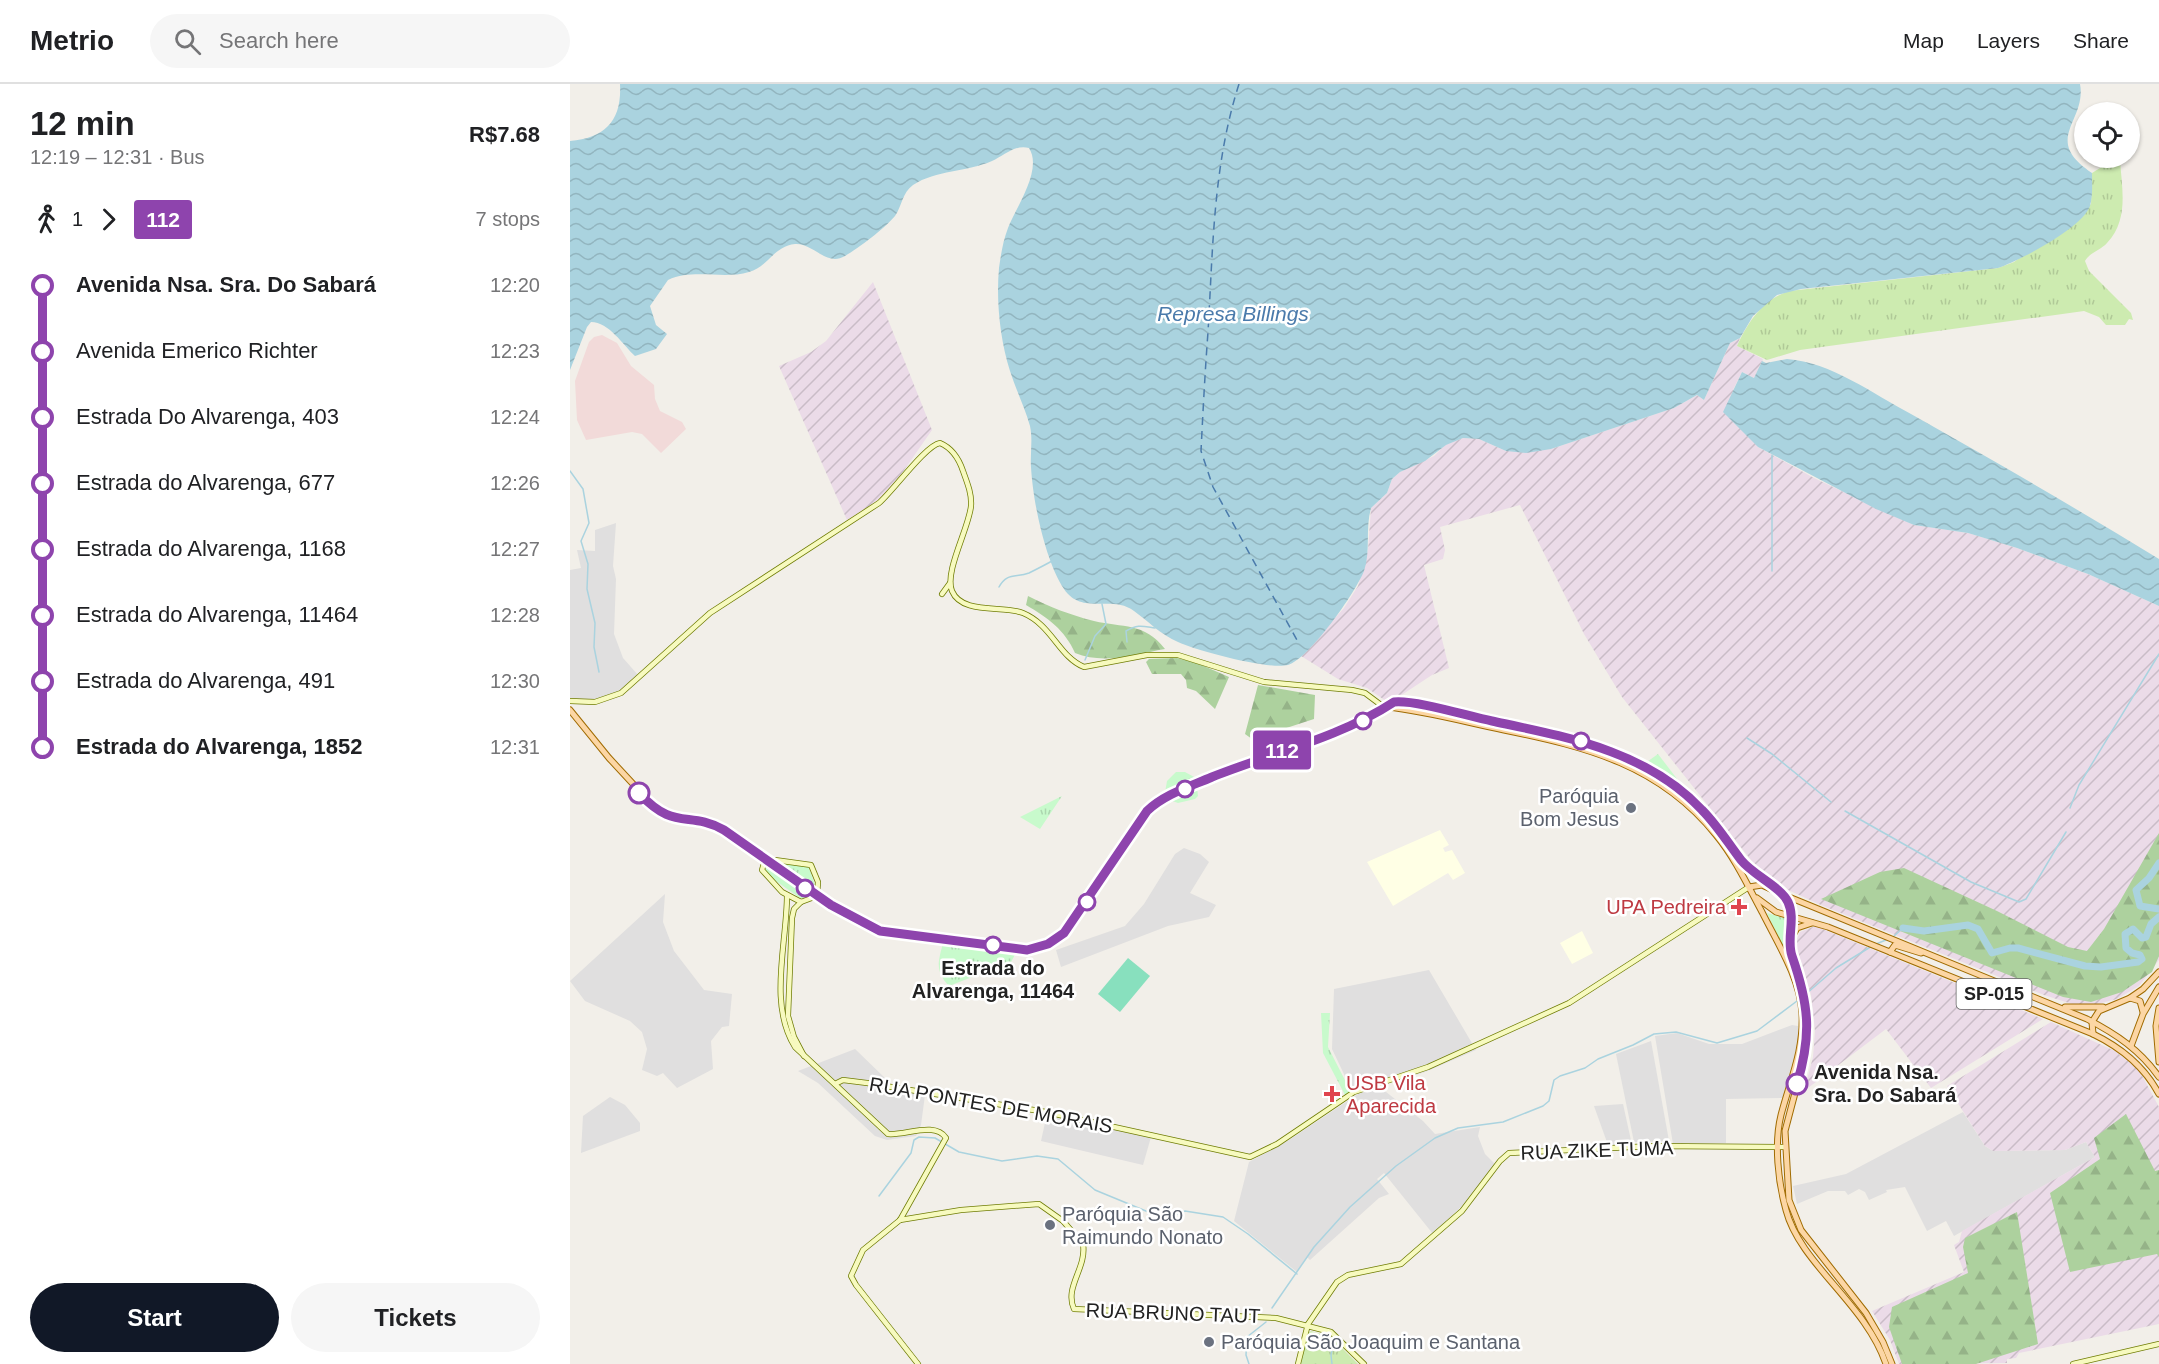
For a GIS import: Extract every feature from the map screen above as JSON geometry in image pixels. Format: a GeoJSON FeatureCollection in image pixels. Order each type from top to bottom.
{"type":"FeatureCollection","features":[{"type":"Feature","properties":{"kind":"main road"},"geometry":{"type":"LineString","coordinates":[[570,710],[639,792],[660,813],[718,826],[766,862],[857,920],[891,933],[1027,950],[1038,948],[1059,938],[1071,925],[1147,811],[1162,799],[1243,764],[1362,721],[1397,702],[1564,736],[1632,760],[1663,777],[1701,809],[1754,873],[1784,895],[1791,916],[1791,955],[1804,989],[1808,1027],[1805,1055],[1781,1146],[1788,1191],[1797,1222],[1811,1245],[1866,1313],[1883,1342],[1892,1364]]}},
{"type":"Feature","properties":{"kind":"main road"},"geometry":{"type":"LineString","coordinates":[[1388,708],[1579,746],[1629,765],[1687,804],[1722,843],[1749,887],[1794,977],[1802,1010],[1801,1051],[1781,1116],[1786,1209],[1793,1229],[1864,1320],[1877,1341],[1886,1364]]}},
{"type":"Feature","properties":{"kind":"main road","name":"SP-015"},"geometry":{"type":"LineString","coordinates":[[1749,887],[1762,885],[2092,1022],[2131,1046],[2159,1077]]}},
{"type":"Feature","properties":{"kind":"main road","name":"SP-015"},"geometry":{"type":"LineString","coordinates":[[1749,887],[1769,909],[1817,923],[2114,1044],[2147,1074],[2159,1094]]}},
{"type":"Feature","properties":{"kind":"main road"},"geometry":{"type":"LineString","coordinates":[[1790,942],[1797,928],[1817,923]]}},
{"type":"Feature","properties":{"kind":"main road"},"geometry":{"type":"LineString","coordinates":[[1890,952],[1895,945],[1913,952],[1929,954]]}},
{"type":"Feature","properties":{"kind":"main road"},"geometry":{"type":"LineString","coordinates":[[2093,1034],[2092,1022],[2099,1011],[2130,998],[2143,989],[2159,972]]}},
{"type":"Feature","properties":{"kind":"main road"},"geometry":{"type":"LineString","coordinates":[[2114,1044],[2125,1048],[2131,1046],[2143,1014],[2159,987]]}},
{"type":"Feature","properties":{"kind":"main road"},"geometry":{"type":"LineString","coordinates":[[2130,998],[2140,1001],[2143,1014]]}},
{"type":"Feature","properties":{"kind":"main road"},"geometry":{"type":"LineString","coordinates":[[2057,1006],[2108,1007]]}},
{"type":"Feature","properties":{"kind":"main road"},"geometry":{"type":"LineString","coordinates":[[2159,1008],[2156,1038],[2159,1062]]}},
{"type":"Feature","properties":{"kind":"street"},"geometry":{"type":"LineString","coordinates":[[571,701],[595,702],[621,693],[710,613],[879,503],[898,486],[928,448],[940,443],[951,450],[956,457],[970,495],[969,514],[950,583],[942,594]]}},
{"type":"Feature","properties":{"kind":"street"},"geometry":{"type":"LineString","coordinates":[[950,583],[954,595],[969,605],[1012,610],[1030,616],[1047,628],[1075,663],[1084,667],[1148,655],[1178,655],[1264,682],[1365,693],[1388,708]]}},
{"type":"Feature","properties":{"kind":"street"},"geometry":{"type":"LineString","coordinates":[[789,918],[801,902],[818,896],[818,882],[811,865],[788,860],[766,862],[762,866],[763,873],[787,896],[801,902]]}},
{"type":"Feature","properties":{"kind":"street","name":"RUA PONTES DE MORAIS"},"geometry":{"type":"LineString","coordinates":[[835,1084],[843,1080],[1047,1112],[1250,1157],[1283,1141],[1357,1090],[1423,1069],[1491,1041],[1569,1003],[1749,887]]}},
{"type":"Feature","properties":{"kind":"street"},"geometry":{"type":"LineString","coordinates":[[787,896],[789,918],[788,1016],[791,1030],[804,1056],[888,1134],[929,1130],[942,1133],[946,1139],[900,1220],[863,1250],[851,1276],[918,1364]]}},
{"type":"Feature","properties":{"kind":"street","name":"RUA ZIKE TUMA"},"geometry":{"type":"LineString","coordinates":[[1299,1364],[1308,1324],[1326,1295],[1342,1278],[1356,1273],[1394,1268],[1406,1260],[1462,1210],[1500,1161],[1509,1153],[1653,1146],[1781,1146]]}},
{"type":"Feature","properties":{"kind":"street","name":"RUA BRUNO TAUT"},"geometry":{"type":"LineString","coordinates":[[900,1220],[1033,1203],[1043,1205],[1063,1221],[1083,1244],[1083,1261],[1070,1295],[1074,1309],[1264,1316],[1308,1324],[1331,1332],[1364,1364]]}},
{"type":"Feature","properties":{"kind":"street"},"geometry":{"type":"LineString","coordinates":[[2073,1364],[2159,1344]]}},
{"type":"Feature","properties":{"kind":"shaded area"},"geometry":{"type":"Polygon","coordinates":[[[873,282],[932,430],[893,486],[873,504],[847,520],[779,366],[811,352],[826,341],[873,282]]]}},
{"type":"Feature","properties":{"kind":"shaded area"},"geometry":{"type":"Polygon","coordinates":[[[602,335],[617,343],[631,366],[654,385],[655,399],[660,411],[682,422],[686,429],[661,453],[642,434],[632,432],[586,440],[577,420],[575,381],[589,342],[594,337],[602,335]]]}},
{"type":"Feature","properties":{"kind":"shaded area"},"geometry":{"type":"Polygon","coordinates":[[[1740,338],[1737,346],[1763,359],[1754,378],[1742,372],[1733,390],[1758,447],[1814,478],[1914,525],[1968,533],[2017,548],[2088,574],[2159,606],[2159,960],[2139,986],[2117,999],[2093,1005],[2072,1004],[2044,995],[1821,905],[1788,890],[1759,870],[1622,697],[1584,634],[1520,505],[1440,527],[1445,550],[1443,559],[1424,565],[1449,668],[1432,675],[1394,700],[1386,701],[1367,688],[1338,679],[1301,656],[1344,608],[1358,586],[1368,550],[1371,508],[1387,493],[1392,479],[1400,472],[1434,456],[1445,445],[1463,438],[1479,439],[1506,451],[1551,449],[1674,408],[1697,395],[1704,400],[1730,343],[1740,338]]]}},
{"type":"Feature","properties":{"kind":"shaded area"},"geometry":{"type":"Polygon","coordinates":[[[616,523],[613,566],[616,579],[614,634],[623,658],[638,675],[625,688],[604,699],[586,702],[570,699],[570,570],[581,568],[577,550],[595,551],[595,530],[616,523]]]}},
{"type":"Feature","properties":{"kind":"shaded area"},"geometry":{"type":"Polygon","coordinates":[[[1440,830],[1449,845],[1443,848],[1445,852],[1452,850],[1465,873],[1453,880],[1448,873],[1393,906],[1367,862],[1440,830]]]}},
{"type":"Feature","properties":{"kind":"shaded area"},"geometry":{"type":"Polygon","coordinates":[[[1184,848],[1200,854],[1209,862],[1190,893],[1216,905],[1209,917],[1168,926],[1061,967],[1056,950],[1125,926],[1144,904],[1175,854],[1184,848]]]}},
{"type":"Feature","properties":{"kind":"shaded area"},"geometry":{"type":"Polygon","coordinates":[[[665,894],[663,922],[674,951],[704,990],[732,994],[729,1026],[722,1027],[711,1041],[713,1069],[677,1088],[663,1073],[657,1076],[642,1070],[647,1049],[642,1032],[630,1021],[585,1001],[570,981],[665,894]]]}},
{"type":"Feature","properties":{"kind":"shaded area"},"geometry":{"type":"Polygon","coordinates":[[[1815,926],[2043,1019],[1931,1088],[1886,1029],[1804,1091],[1813,1057],[1815,1031],[1811,995],[1795,943],[1800,932],[1815,926]]]}},
{"type":"Feature","properties":{"kind":"shaded area"},"geometry":{"type":"Polygon","coordinates":[[[1582,931],[1593,953],[1572,964],[1560,943],[1582,931]]]}},
{"type":"Feature","properties":{"kind":"shaded area"},"geometry":{"type":"Polygon","coordinates":[[[1429,970],[1476,1050],[1425,1072],[1359,1093],[1381,1088],[1423,1121],[1435,1134],[1480,1127],[1478,1136],[1485,1154],[1495,1164],[1467,1201],[1433,1234],[1384,1173],[1377,1179],[1389,1194],[1379,1198],[1310,1260],[1307,1257],[1297,1272],[1234,1221],[1249,1162],[1289,1140],[1358,1094],[1353,1093],[1332,1049],[1334,989],[1429,970]]]}},
{"type":"Feature","properties":{"kind":"shaded area"},"geometry":{"type":"Polygon","coordinates":[[[2051,1022],[2115,1051],[2139,1070],[2159,1107],[2159,1324],[2019,1353],[2016,1358],[2007,1359],[2007,1363],[1899,1364],[1890,1340],[1872,1311],[1964,1272],[1954,1245],[1959,1242],[1962,1231],[2095,1157],[2086,1142],[2065,1150],[1993,1151],[1985,1146],[1947,1086],[2051,1022]]]}},
{"type":"Feature","properties":{"kind":"shaded area"},"geometry":{"type":"Polygon","coordinates":[[[1792,1025],[1798,1026],[1798,1047],[1785,1098],[1726,1099],[1726,1143],[1673,1144],[1655,1036],[1677,1033],[1709,1044],[1742,1044],[1792,1025]]]}},
{"type":"Feature","properties":{"kind":"shaded area"},"geometry":{"type":"Polygon","coordinates":[[[1651,1041],[1669,1141],[1634,1142],[1616,1054],[1651,1041]]]}},
{"type":"Feature","properties":{"kind":"shaded area"},"geometry":{"type":"Polygon","coordinates":[[[855,1049],[886,1079],[890,1087],[925,1095],[921,1125],[916,1136],[887,1140],[875,1136],[818,1083],[798,1071],[855,1049]]]}},
{"type":"Feature","properties":{"kind":"shaded area"},"geometry":{"type":"Polygon","coordinates":[[[610,1097],[625,1105],[640,1123],[640,1131],[581,1153],[583,1116],[610,1097]]]}},
{"type":"Feature","properties":{"kind":"shaded area"},"geometry":{"type":"Polygon","coordinates":[[[1623,1104],[1632,1145],[1608,1145],[1594,1106],[1623,1104]]]}},
{"type":"Feature","properties":{"kind":"shaded area"},"geometry":{"type":"Polygon","coordinates":[[[1963,1112],[1985,1146],[1993,1151],[2065,1150],[2086,1142],[2095,1157],[1954,1236],[1946,1221],[1927,1231],[1905,1187],[1886,1190],[1887,1192],[1869,1200],[1865,1192],[1859,1189],[1848,1195],[1845,1191],[1828,1191],[1797,1204],[1793,1186],[1846,1174],[1963,1112]]]}},
{"type":"Feature","properties":{"kind":"shaded area"},"geometry":{"type":"Polygon","coordinates":[[[1047,1114],[1151,1137],[1143,1165],[1041,1141],[1047,1114]]]}},
{"type":"Feature","properties":{"kind":"green space"},"geometry":{"type":"Polygon","coordinates":[[[2100,168],[2121,168],[2123,193],[2119,224],[2107,243],[2085,261],[2089,271],[2131,313],[2133,320],[2129,319],[2125,325],[2106,325],[2099,317],[2084,311],[1800,350],[1767,360],[1737,346],[1757,313],[1771,300],[1789,291],[1998,268],[2014,262],[2091,204],[2092,173],[2100,168]]]}},
{"type":"Feature","properties":{"kind":"green space"},"geometry":{"type":"Polygon","coordinates":[[[1028,596],[1077,616],[1141,630],[1157,640],[1165,649],[1109,658],[1075,653],[1055,625],[1026,605],[1028,596]]]}},
{"type":"Feature","properties":{"kind":"green space"},"geometry":{"type":"Polygon","coordinates":[[[1177,658],[1197,663],[1229,677],[1215,709],[1196,691],[1187,688],[1186,680],[1181,674],[1152,674],[1146,662],[1149,659],[1177,658]]]}},
{"type":"Feature","properties":{"kind":"green space"},"geometry":{"type":"Polygon","coordinates":[[[1258,685],[1315,695],[1314,719],[1271,733],[1259,744],[1245,734],[1258,685]]]}},
{"type":"Feature","properties":{"kind":"green space"},"geometry":{"type":"Polygon","coordinates":[[[1658,754],[1694,801],[1644,764],[1658,754]]]}},
{"type":"Feature","properties":{"kind":"green space"},"geometry":{"type":"Polygon","coordinates":[[[1176,772],[1185,772],[1196,778],[1198,796],[1195,799],[1178,803],[1164,798],[1167,781],[1176,772]]]}},
{"type":"Feature","properties":{"kind":"green space"},"geometry":{"type":"Polygon","coordinates":[[[1062,796],[1040,829],[1020,817],[1062,796]]]}},
{"type":"Feature","properties":{"kind":"green space"},"geometry":{"type":"Polygon","coordinates":[[[2159,833],[2159,956],[2152,972],[2122,992],[2091,1002],[2063,997],[1821,899],[1880,872],[1904,868],[2068,947],[2087,951],[2104,929],[2159,833]]]}},
{"type":"Feature","properties":{"kind":"green space"},"geometry":{"type":"Polygon","coordinates":[[[778,861],[808,865],[816,888],[811,899],[800,898],[766,874],[765,867],[778,861]]]}},
{"type":"Feature","properties":{"kind":"green space"},"geometry":{"type":"Polygon","coordinates":[[[1767,913],[1788,919],[1786,946],[1788,958],[1767,913]]]}},
{"type":"Feature","properties":{"kind":"green space"},"geometry":{"type":"Polygon","coordinates":[[[943,943],[1017,951],[1011,962],[949,986],[941,976],[939,966],[943,943]]]}},
{"type":"Feature","properties":{"kind":"green space"},"geometry":{"type":"Polygon","coordinates":[[[1128,958],[1150,976],[1120,1012],[1098,994],[1128,958]]]}},
{"type":"Feature","properties":{"kind":"green space"},"geometry":{"type":"Polygon","coordinates":[[[1321,1013],[1330,1013],[1328,1047],[1351,1092],[1345,1095],[1323,1053],[1321,1013]]]}},
{"type":"Feature","properties":{"kind":"green space"},"geometry":{"type":"Polygon","coordinates":[[[2126,1114],[2155,1171],[2159,1170],[2159,1257],[2157,1254],[2070,1272],[2050,1193],[2100,1159],[2094,1138],[2126,1114]]]}},
{"type":"Feature","properties":{"kind":"green space"},"geometry":{"type":"Polygon","coordinates":[[[2017,1212],[2038,1344],[1976,1364],[1902,1364],[1889,1327],[1892,1307],[1968,1273],[1963,1247],[1965,1238],[2017,1212]]]}},
{"type":"Feature","properties":{"kind":"green space"},"geometry":{"type":"Polygon","coordinates":[[[1311,1331],[1331,1337],[1358,1364],[1301,1364],[1307,1333],[1311,1331]]]}},
{"type":"Feature","properties":{"kind":"water","name":"Represa Billings"},"geometry":{"type":"Polygon","coordinates":[[[620,84],[2080,84],[2079,102],[2074,102],[2074,120],[2068,140],[2074,156],[2074,168],[2086,168],[2092,173],[2092,194],[2090,206],[2085,215],[2075,224],[2035,251],[1998,268],[1801,289],[1777,295],[1753,316],[1740,338],[1730,343],[1704,400],[1697,395],[1674,408],[1551,449],[1526,453],[1506,451],[1479,439],[1463,438],[1446,445],[1425,461],[1400,472],[1392,479],[1387,493],[1371,508],[1366,563],[1352,594],[1308,651],[1288,665],[1278,666],[1233,659],[1178,642],[1125,606],[1088,603],[1071,597],[1057,577],[1037,513],[1031,467],[1030,426],[1007,359],[1001,333],[999,307],[998,281],[1001,253],[1008,228],[1031,177],[1033,167],[1029,148],[1014,149],[982,165],[932,176],[913,185],[891,221],[857,248],[838,259],[826,257],[808,247],[795,244],[776,252],[761,266],[749,272],[729,275],[698,274],[668,280],[650,306],[656,325],[667,334],[656,349],[635,356],[610,330],[591,322],[570,370],[570,141],[593,136],[609,125],[615,117],[620,97],[620,84]]]}},
{"type":"Feature","properties":{"kind":"water"},"geometry":{"type":"Polygon","coordinates":[[[1787,359],[1820,366],[1851,380],[2005,467],[2159,559],[2159,606],[2088,574],[2017,548],[1968,533],[1914,525],[1876,509],[1758,447],[1723,412],[1742,372],[1754,378],[1762,361],[1766,363],[1787,359]]]}},
{"type":"Feature","properties":{"kind":"waterway"},"geometry":{"type":"LineString","coordinates":[[1772,455],[1772,571]]}},
{"type":"Feature","properties":{"kind":"waterway"},"geometry":{"type":"LineString","coordinates":[[570,471],[583,489],[589,523],[581,541],[588,564],[587,589],[595,623],[594,647],[599,672]]}},
{"type":"Feature","properties":{"kind":"waterway"},"geometry":{"type":"LineString","coordinates":[[999,587],[1009,577],[1029,573],[1052,561]]}},
{"type":"Feature","properties":{"kind":"waterway"},"geometry":{"type":"LineString","coordinates":[[1085,660],[1095,636],[1106,624],[1102,604]]}},
{"type":"Feature","properties":{"kind":"waterway"},"geometry":{"type":"LineString","coordinates":[[1127,642],[1126,631],[1140,626],[1155,628]]}},
{"type":"Feature","properties":{"kind":"waterway"},"geometry":{"type":"LineString","coordinates":[[2070,808],[2079,785],[2159,654]]}},
{"type":"Feature","properties":{"kind":"waterway"},"geometry":{"type":"LineString","coordinates":[[1747,738],[1772,754],[1831,802]]}},
{"type":"Feature","properties":{"kind":"waterway"},"geometry":{"type":"LineString","coordinates":[[1845,811],[1971,882],[2019,902],[2026,899],[2066,832]]}},
{"type":"Feature","properties":{"kind":"waterway"},"geometry":{"type":"LineString","coordinates":[[2159,863],[2149,878],[2136,890],[2140,906],[2159,909]]}},
{"type":"Feature","properties":{"kind":"waterway"},"geometry":{"type":"LineString","coordinates":[[1903,928],[1924,931],[1968,925],[1978,929],[1992,953],[2018,948],[2085,966],[2101,967],[2138,962],[2142,959],[2140,955],[2126,948],[2125,934],[2133,929],[2142,938],[2146,937],[2151,924],[2159,917]]}},
{"type":"Feature","properties":{"kind":"waterway"},"geometry":{"type":"LineString","coordinates":[[1893,937],[1903,928]]}},
{"type":"Feature","properties":{"kind":"waterway"},"geometry":{"type":"LineString","coordinates":[[1876,944],[1886,940]]}},
{"type":"Feature","properties":{"kind":"waterway"},"geometry":{"type":"LineString","coordinates":[[1806,994],[1836,968],[1872,946]]}},
{"type":"Feature","properties":{"kind":"waterway"},"geometry":{"type":"LineString","coordinates":[[1272,1308],[1314,1247],[1350,1207],[1396,1166],[1435,1138],[1458,1128],[1503,1122],[1543,1106],[1549,1101],[1554,1080],[1560,1076],[1585,1068],[1598,1059],[1654,1034],[1676,1032],[1717,1043],[1757,1031],[1797,1001]]}},
{"type":"Feature","properties":{"kind":"waterway"},"geometry":{"type":"LineString","coordinates":[[879,1196],[911,1153],[914,1140],[919,1137],[935,1138],[959,1152],[1002,1161],[1037,1156],[1058,1159],[1095,1190],[1158,1216],[1172,1216],[1185,1211],[1223,1217],[1297,1274]]}},
{"type":"Feature","properties":{"kind":"waterway"},"geometry":{"type":"LineString","coordinates":[[1249,1364],[1246,1355],[1247,1337],[1266,1322]]}},
{"type":"Feature","properties":{"kind":"waterway"},"geometry":{"type":"LineString","coordinates":[[1332,1364],[1334,1340]]}},
{"type":"Feature","properties":{"kind":"ferry route"},"geometry":{"type":"LineString","coordinates":[[1239,84],[1230,114],[1219,176],[1213,238],[1201,451],[1213,487],[1298,642]]}},
{"type":"Feature","properties":{"kind":"bus line","name":"112"},"geometry":{"type":"LineString","coordinates":[[639,793],[651,806],[667,816],[718,826],[766,862],[831,905],[880,931],[1027,950],[1048,944],[1064,933],[1093,894],[1147,811],[1162,799],[1243,764],[1362,721],[1394,702],[1564,736],[1604,748],[1663,777],[1701,809],[1759,878],[1784,895],[1790,906],[1791,955],[1804,989],[1808,1015],[1805,1055],[1797,1084]]}},
{"type":"Feature","properties":{"kind":"place","name":"Paróquia Bom Jesus"},"geometry":{"type":"Point","coordinates":[1631,808]}},
{"type":"Feature","properties":{"kind":"place","name":"UPA Pedreira"},"geometry":{"type":"Point","coordinates":[1739,907]}},
{"type":"Feature","properties":{"kind":"place","name":"Estrada do Alvarenga, 11464"},"geometry":{"type":"Point","coordinates":[993,945]}},
{"type":"Feature","properties":{"kind":"place","name":"Avenida Nsa. Sra. Do Sabará"},"geometry":{"type":"Point","coordinates":[1797,1084]}},
{"type":"Feature","properties":{"kind":"place","name":"USB Vila Aparecida"},"geometry":{"type":"Point","coordinates":[1332,1094]}},
{"type":"Feature","properties":{"kind":"place","name":"Paróquia São Raimundo Nonato"},"geometry":{"type":"Point","coordinates":[1050,1225]}},
{"type":"Feature","properties":{"kind":"place","name":"Paróquia São Joaquim e Santana"},"geometry":{"type":"Point","coordinates":[1209,1342]}}]}
